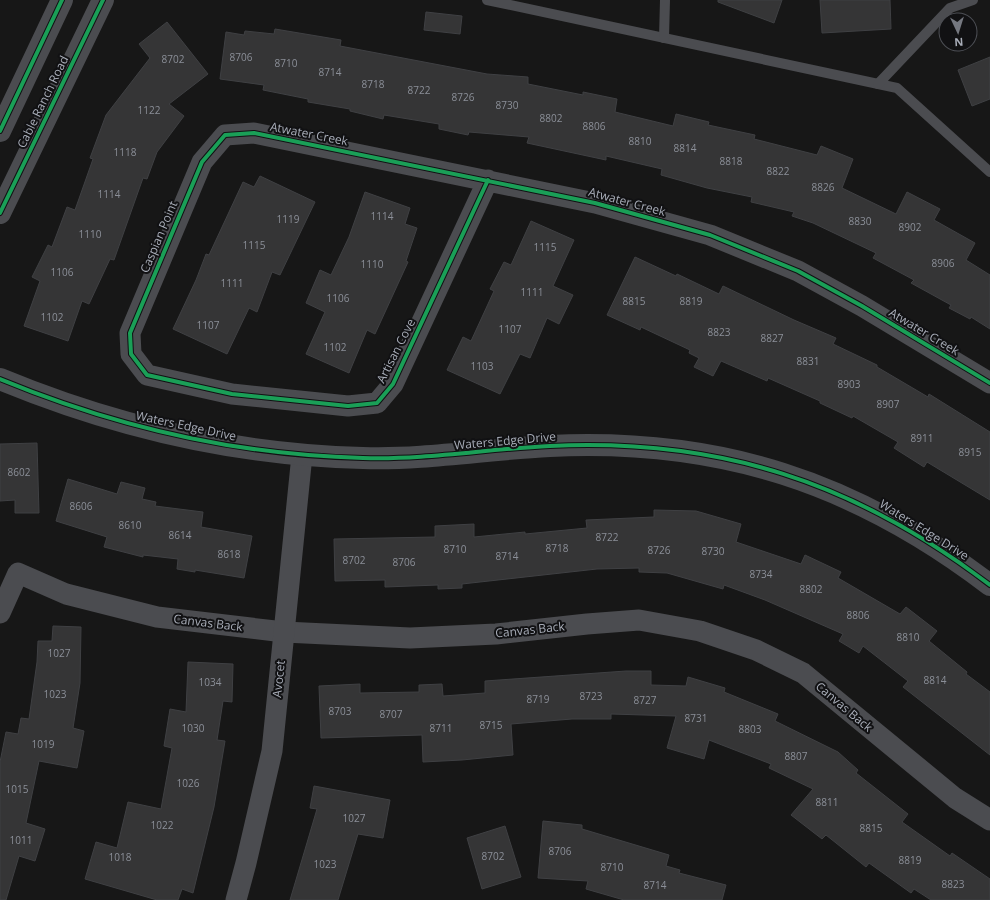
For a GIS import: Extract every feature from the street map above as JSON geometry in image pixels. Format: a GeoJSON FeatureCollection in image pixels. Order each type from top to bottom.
{"type":"FeatureCollection","features":[{"type":"Feature","properties":{"kind":"street"},"geometry":{"type":"LineString","coordinates":[[0,131],[62,0]]}},
{"type":"Feature","properties":{"kind":"street","name":"Cable Ranch Road"},"geometry":{"type":"LineString","coordinates":[[0,213],[103,0]]}},
{"type":"Feature","properties":{"kind":"street","name":"Atwater Creek"},"geometry":{"type":"LineString","coordinates":[[225,135],[254,134],[488,180],[595,203],[710,235],[798,271],[862,306],[990,384]]}},
{"type":"Feature","properties":{"kind":"street","name":"Caspian Point"},"geometry":{"type":"LineString","coordinates":[[132,354],[130,333],[199,169],[202,162],[225,135]]}},
{"type":"Feature","properties":{"kind":"street","name":"Artisan Cove"},"geometry":{"type":"LineString","coordinates":[[132,354],[147,375],[232,394],[348,406],[377,403],[394,384],[488,180]]}},
{"type":"Feature","properties":{"kind":"street","name":"Waters Edge Drive"},"geometry":{"type":"LineString","coordinates":[[0,379],[67,404],[164,433],[241,448],[302,455],[366,458],[410,458],[534,447],[597,445],[657,447],[713,455],[798,478],[872,509],[932,544],[990,585]]}},
{"type":"Feature","properties":{"kind":"street","name":"Avocet"},"geometry":{"type":"LineString","coordinates":[[236,900],[272,751],[302,455]]}},
{"type":"Feature","properties":{"kind":"street","name":"Canvas Back"},"geometry":{"type":"LineString","coordinates":[[0,613],[18,573],[66,594],[157,617],[284,632],[410,638],[496,634],[638,620],[700,631],[756,650],[803,672],[955,798],[990,820]]}},
{"type":"Feature","properties":{"kind":"lane"},"geometry":{"type":"LineString","coordinates":[[487,0],[897,88],[990,172]]}},
{"type":"Feature","properties":{"kind":"lane"},"geometry":{"type":"LineString","coordinates":[[664,38],[665,0]]}},
{"type":"Feature","properties":{"kind":"lane"},"geometry":{"type":"LineString","coordinates":[[878,84],[950,8],[973,0]]}},
{"type":"Feature","properties":{"kind":"building"},"geometry":{"type":"Polygon","coordinates":[[[718,0],[782,0],[774,23],[718,2],[718,0]]]}},
{"type":"Feature","properties":{"kind":"building"},"geometry":{"type":"Polygon","coordinates":[[[820,0],[890,0],[891,29],[822,33],[820,0]]]}},
{"type":"Feature","properties":{"kind":"building"},"geometry":{"type":"Polygon","coordinates":[[[426,12],[462,16],[460,34],[424,30],[426,12]]]}},
{"type":"Feature","properties":{"kind":"building"},"geometry":{"type":"Polygon","coordinates":[[[167,22],[208,74],[169,104],[184,116],[157,152],[147,179],[143,178],[114,260],[110,259],[89,304],[82,301],[68,341],[24,326],[40,281],[32,277],[48,245],[52,247],[67,207],[75,210],[93,159],[90,158],[106,115],[150,58],[139,44],[167,22]]]}},
{"type":"Feature","properties":{"kind":"building"},"geometry":{"type":"Polygon","coordinates":[[[275,29],[341,40],[340,46],[487,74],[528,77],[528,84],[583,95],[583,92],[617,99],[615,112],[673,126],[676,114],[709,122],[708,125],[755,135],[754,139],[817,155],[821,146],[853,159],[842,188],[896,214],[907,192],[940,209],[934,220],[975,243],[966,260],[990,275],[990,329],[971,317],[970,319],[949,308],[951,305],[911,283],[914,280],[873,258],[876,253],[813,223],[792,216],[794,212],[751,202],[752,197],[707,188],[661,175],[662,169],[606,156],[606,160],[527,143],[529,137],[469,132],[468,135],[439,129],[439,124],[384,115],[383,119],[350,111],[350,109],[308,102],[308,99],[263,90],[264,85],[220,79],[226,32],[244,35],[245,31],[274,34],[275,29]]]}},
{"type":"Feature","properties":{"kind":"building"},"geometry":{"type":"Polygon","coordinates":[[[990,57],[990,99],[972,106],[958,70],[990,57]]]}},
{"type":"Feature","properties":{"kind":"building"},"geometry":{"type":"Polygon","coordinates":[[[260,176],[315,202],[280,275],[272,272],[257,312],[249,308],[227,354],[173,329],[196,280],[206,254],[209,255],[243,182],[254,187],[260,176]]]}},
{"type":"Feature","properties":{"kind":"building"},"geometry":{"type":"Polygon","coordinates":[[[365,192],[410,208],[405,224],[417,228],[406,261],[408,262],[375,334],[367,330],[349,373],[306,354],[325,312],[306,303],[320,270],[331,275],[349,237],[365,192]]]}},
{"type":"Feature","properties":{"kind":"building"},"geometry":{"type":"Polygon","coordinates":[[[531,221],[574,240],[553,286],[573,295],[559,324],[547,318],[530,358],[520,354],[500,394],[447,370],[463,337],[471,341],[494,291],[490,289],[504,262],[511,265],[531,221]]]}},
{"type":"Feature","properties":{"kind":"building"},"geometry":{"type":"Polygon","coordinates":[[[635,257],[676,276],[677,274],[719,294],[723,286],[794,320],[836,338],[833,344],[877,365],[877,367],[928,397],[929,394],[990,432],[990,500],[927,462],[924,467],[894,448],[898,442],[853,416],[852,418],[820,403],[820,401],[768,378],[767,381],[721,361],[713,376],[694,367],[699,358],[689,353],[690,350],[641,327],[640,330],[607,315],[635,257]]]}},
{"type":"Feature","properties":{"kind":"building"},"geometry":{"type":"Polygon","coordinates":[[[37,443],[39,513],[15,513],[15,500],[0,501],[0,444],[37,443]]]}},
{"type":"Feature","properties":{"kind":"building"},"geometry":{"type":"Polygon","coordinates":[[[68,479],[117,494],[121,482],[145,488],[142,499],[156,502],[155,506],[203,512],[201,527],[252,536],[244,578],[195,570],[195,572],[177,569],[178,559],[143,555],[143,557],[104,547],[107,537],[56,521],[68,479]]]}},
{"type":"Feature","properties":{"kind":"building"},"geometry":{"type":"Polygon","coordinates":[[[654,510],[696,511],[741,524],[736,542],[801,564],[805,555],[841,572],[838,578],[900,614],[906,607],[937,631],[929,641],[967,672],[966,674],[990,692],[990,755],[903,687],[908,681],[863,646],[859,653],[839,641],[843,634],[765,600],[724,585],[723,589],[667,573],[639,572],[639,568],[597,569],[462,584],[462,588],[438,589],[438,585],[385,587],[385,580],[335,581],[334,539],[435,537],[435,526],[474,524],[474,537],[525,532],[525,534],[587,528],[586,520],[654,517],[654,510]]]}},
{"type":"Feature","properties":{"kind":"building"},"geometry":{"type":"Polygon","coordinates":[[[53,626],[81,627],[80,683],[73,728],[84,731],[77,768],[39,761],[26,823],[45,829],[35,861],[19,856],[6,900],[0,900],[0,762],[6,732],[18,734],[21,718],[29,719],[37,662],[38,641],[52,641],[53,626]]]}},
{"type":"Feature","properties":{"kind":"building"},"geometry":{"type":"Polygon","coordinates":[[[188,662],[233,664],[232,702],[223,701],[217,740],[225,741],[214,807],[193,893],[182,889],[178,900],[157,900],[85,879],[96,842],[117,848],[128,802],[161,809],[172,748],[164,746],[170,709],[186,712],[188,662]]]}},
{"type":"Feature","properties":{"kind":"building"},"geometry":{"type":"Polygon","coordinates":[[[626,671],[651,671],[651,685],[686,686],[688,677],[725,688],[724,692],[778,714],[775,721],[838,752],[858,770],[856,773],[908,814],[902,822],[950,856],[952,853],[990,879],[990,900],[931,900],[914,889],[911,893],[869,863],[866,867],[826,835],[822,839],[791,815],[813,789],[769,768],[771,764],[709,740],[704,759],[667,748],[676,716],[611,714],[611,719],[572,719],[511,724],[513,755],[462,760],[423,762],[422,735],[321,738],[319,686],[360,684],[360,693],[419,692],[419,685],[442,684],[443,696],[485,693],[485,681],[626,671]]]}},
{"type":"Feature","properties":{"kind":"building"},"geometry":{"type":"Polygon","coordinates":[[[314,786],[390,800],[383,838],[358,834],[338,900],[290,900],[317,809],[310,808],[314,786]]]}},
{"type":"Feature","properties":{"kind":"building"},"geometry":{"type":"Polygon","coordinates":[[[543,821],[582,825],[582,829],[669,855],[666,866],[680,870],[679,873],[726,885],[722,900],[624,900],[586,889],[588,881],[538,878],[543,821]]]}},
{"type":"Feature","properties":{"kind":"building"},"geometry":{"type":"Polygon","coordinates":[[[505,826],[521,877],[482,889],[467,838],[505,826]]]}},
{"type":"Feature","properties":{"kind":"cycle path"},"geometry":{"type":"LineString","coordinates":[[0,131],[62,0]]}},
{"type":"Feature","properties":{"kind":"cycle path"},"geometry":{"type":"LineString","coordinates":[[0,213],[103,0]]}},
{"type":"Feature","properties":{"kind":"cycle path"},"geometry":{"type":"LineString","coordinates":[[488,180],[393,384],[377,403],[348,406],[232,394],[147,375],[131,354],[130,333],[202,162],[225,135],[254,133],[595,203],[710,235],[798,271],[862,306],[990,383]]}},
{"type":"Feature","properties":{"kind":"cycle path"},"geometry":{"type":"LineString","coordinates":[[0,379],[88,411],[133,424],[178,435],[270,451],[316,456],[387,458],[433,456],[550,446],[612,445],[671,450],[728,459],[783,474],[836,494],[888,519],[939,549],[990,585]]}}]}
